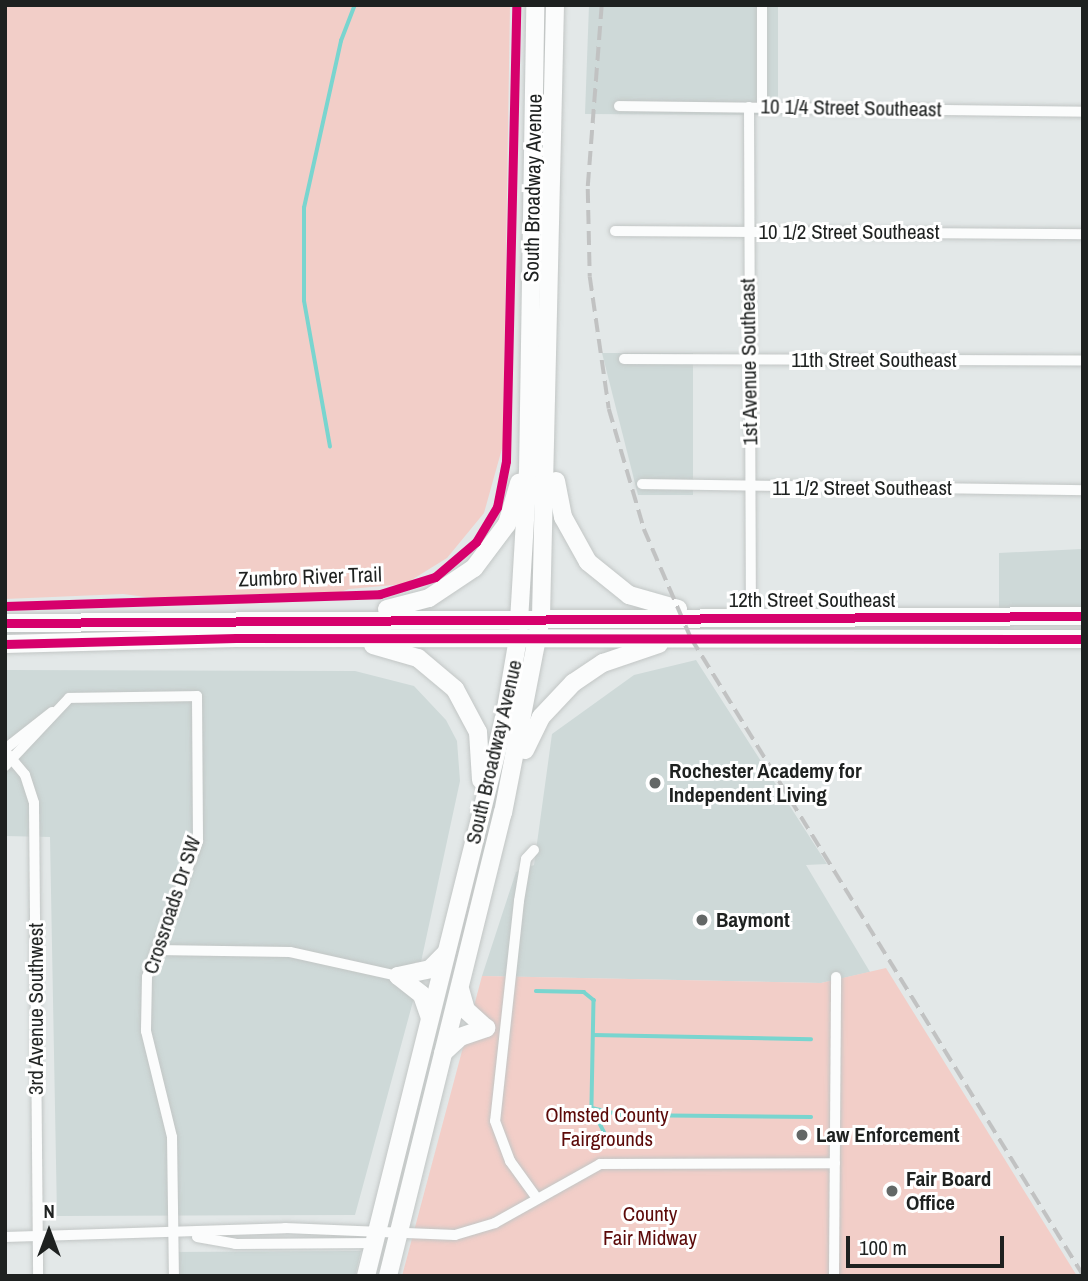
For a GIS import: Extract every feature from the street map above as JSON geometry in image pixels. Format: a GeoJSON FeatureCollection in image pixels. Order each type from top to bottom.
{"type":"FeatureCollection","features":[{"type":"Feature","properties":{"kind":"main road","name":"South Broadway Avenue"},"geometry":{"type":"LineString","coordinates":[[366,1276],[480,816],[521,617],[529,379],[535,5]]}},
{"type":"Feature","properties":{"kind":"main road","name":"South Broadway Avenue"},"geometry":{"type":"LineString","coordinates":[[388,1276],[503,813],[541,617],[549,422],[555,5]]}},
{"type":"Feature","properties":{"kind":"main road"},"geometry":{"type":"LineString","coordinates":[[5,623],[316,617],[429,598],[484,558],[517,494],[529,379]]}},
{"type":"Feature","properties":{"kind":"main road"},"geometry":{"type":"LineString","coordinates":[[549,422],[561,508],[587,562],[646,602],[744,617]]}},
{"type":"Feature","properties":{"kind":"main road","name":"12th Street Southeast"},"geometry":{"type":"LineString","coordinates":[[316,617],[1083,616]]}},
{"type":"Feature","properties":{"kind":"main road"},"geometry":{"type":"LineString","coordinates":[[5,644],[317,638],[399,651],[447,680],[468,708],[480,742],[480,816]]}},
{"type":"Feature","properties":{"kind":"main road","name":"12th Street Southeast"},"geometry":{"type":"LineString","coordinates":[[317,638],[1083,639]]}},
{"type":"Feature","properties":{"kind":"main road"},"geometry":{"type":"LineString","coordinates":[[503,813],[532,733],[560,694],[616,657],[688,638]]}},
{"type":"Feature","properties":{"kind":"main road"},"geometry":{"type":"LineString","coordinates":[[398,976],[430,969],[448,950]]}},
{"type":"Feature","properties":{"kind":"main road"},"geometry":{"type":"LineString","coordinates":[[398,976],[422,995],[430,1018]]}},
{"type":"Feature","properties":{"kind":"main road"},"geometry":{"type":"LineString","coordinates":[[443,1053],[460,1037],[486,1028],[466,1010],[459,985]]}},
{"type":"Feature","properties":{"kind":"street"},"geometry":{"type":"LineString","coordinates":[[762,5],[762,107]]}},
{"type":"Feature","properties":{"kind":"street","name":"10 1/4 Street Southeast"},"geometry":{"type":"LineString","coordinates":[[619,106],[1083,111]]}},
{"type":"Feature","properties":{"kind":"street","name":"1st Avenue Southeast"},"geometry":{"type":"LineString","coordinates":[[744,617],[750,487],[748,107]]}},
{"type":"Feature","properties":{"kind":"street","name":"10 1/2 Street Southeast"},"geometry":{"type":"LineString","coordinates":[[615,231],[1083,234]]}},
{"type":"Feature","properties":{"kind":"street","name":"11th Street Southeast"},"geometry":{"type":"LineString","coordinates":[[624,359],[1083,361]]}},
{"type":"Feature","properties":{"kind":"street","name":"11 1/2 Street Southeast"},"geometry":{"type":"LineString","coordinates":[[642,484],[1083,489]]}},
{"type":"Feature","properties":{"kind":"street","name":"Crossroads Dr SW"},"geometry":{"type":"LineString","coordinates":[[52,712],[62,701],[86,696],[197,696],[198,841],[147,976],[146,1031],[172,1137],[174,1276]]}},
{"type":"Feature","properties":{"kind":"street"},"geometry":{"type":"LineString","coordinates":[[5,750],[52,712]]}},
{"type":"Feature","properties":{"kind":"street"},"geometry":{"type":"LineString","coordinates":[[9,763],[52,712]]}},
{"type":"Feature","properties":{"kind":"street","name":"3rd Avenue Southwest"},"geometry":{"type":"LineString","coordinates":[[5,750],[9,763],[34,803],[38,1276]]}},
{"type":"Feature","properties":{"kind":"street"},"geometry":{"type":"LineString","coordinates":[[534,850],[526,859],[519,901],[496,1131],[536,1197]]}},
{"type":"Feature","properties":{"kind":"street"},"geometry":{"type":"LineString","coordinates":[[156,950],[290,952],[398,976]]}},
{"type":"Feature","properties":{"kind":"street"},"geometry":{"type":"LineString","coordinates":[[834,1276],[836,977]]}},
{"type":"Feature","properties":{"kind":"street"},"geometry":{"type":"LineString","coordinates":[[486,1028],[506,1032]]}},
{"type":"Feature","properties":{"kind":"street"},"geometry":{"type":"LineString","coordinates":[[188,1235],[235,1244],[474,1231],[583,1170],[626,1161],[835,1163]]}},
{"type":"Feature","properties":{"kind":"street"},"geometry":{"type":"LineString","coordinates":[[5,1237],[188,1235],[248,1229],[375,1238]]}},
{"type":"Feature","properties":{"kind":"shaded area"},"geometry":{"type":"Polygon","coordinates":[[[589,5],[778,5],[778,115],[585,114],[589,5]]]}},
{"type":"Feature","properties":{"kind":"shaded area"},"geometry":{"type":"Polygon","coordinates":[[[602,353],[693,353],[693,495],[638,495],[602,353]]]}},
{"type":"Feature","properties":{"kind":"shaded area"},"geometry":{"type":"Polygon","coordinates":[[[1082,549],[1082,608],[999,608],[999,553],[1082,549]]]}},
{"type":"Feature","properties":{"kind":"shaded area"},"geometry":{"type":"Polygon","coordinates":[[[696,660],[827,864],[806,865],[870,972],[821,983],[482,976],[516,872],[534,865],[552,734],[634,675],[696,660]]]}},
{"type":"Feature","properties":{"kind":"shaded area"},"geometry":{"type":"Polygon","coordinates":[[[5,670],[355,671],[414,686],[446,720],[457,741],[460,781],[421,962],[415,962],[415,994],[355,1215],[57,1216],[50,837],[5,836],[5,670]]]}},
{"type":"Feature","properties":{"kind":"shaded area"},"geometry":{"type":"Polygon","coordinates":[[[361,1251],[355,1276],[174,1276],[173,1252],[361,1251]]]}},
{"type":"Feature","properties":{"kind":"green space"},"geometry":{"type":"Polygon","coordinates":[[[5,5],[510,5],[503,445],[484,513],[447,558],[405,584],[349,589],[316,601],[206,605],[123,594],[5,599],[5,5]]]}},
{"type":"Feature","properties":{"kind":"green space","name":"Olmsted County Fairgrounds"},"geometry":{"type":"Polygon","coordinates":[[[886,968],[1077,1276],[402,1276],[482,976],[821,983],[886,968]]]}},
{"type":"Feature","properties":{"kind":"waterway"},"geometry":{"type":"LineString","coordinates":[[330,447],[304,301],[304,208],[341,41],[355,5]]}},
{"type":"Feature","properties":{"kind":"waterway"},"geometry":{"type":"LineString","coordinates":[[536,991],[584,992],[594,1000],[592,1108],[607,1137]]}},
{"type":"Feature","properties":{"kind":"waterway"},"geometry":{"type":"LineString","coordinates":[[593,1035],[811,1039]]}},
{"type":"Feature","properties":{"kind":"waterway"},"geometry":{"type":"LineString","coordinates":[[592,1108],[622,1115],[811,1117]]}},
{"type":"Feature","properties":{"kind":"railway"},"geometry":{"type":"LineString","coordinates":[[602,5],[588,189],[590,277],[609,409],[644,529],[691,638],[1083,1275]]}},
{"type":"Feature","properties":{"kind":"cycle path","name":"Zumbro River Trail"},"geometry":{"type":"LineString","coordinates":[[5,606],[380,594],[435,577],[476,542],[497,507],[506,461],[516,5]]}},
{"type":"Feature","properties":{"kind":"cycle path"},"geometry":{"type":"LineString","coordinates":[[5,623],[1083,616]]}},
{"type":"Feature","properties":{"kind":"cycle path"},"geometry":{"type":"LineString","coordinates":[[5,644],[236,638],[1083,639]]}},
{"type":"Feature","properties":{"kind":"place","name":"Rochester Academy for Independent Living"},"geometry":{"type":"Point","coordinates":[655,783]}},
{"type":"Feature","properties":{"kind":"place","name":"Baymont"},"geometry":{"type":"Point","coordinates":[702,920]}},
{"type":"Feature","properties":{"kind":"place","name":"Law Enforcement"},"geometry":{"type":"Point","coordinates":[802,1135]}},
{"type":"Feature","properties":{"kind":"place","name":"Fair Board Office"},"geometry":{"type":"Point","coordinates":[892,1191]}},
{"type":"Feature","properties":{"kind":"park label","name":"County Fair Midway"},"geometry":{"type":"Point","coordinates":[650,1226]}}]}
